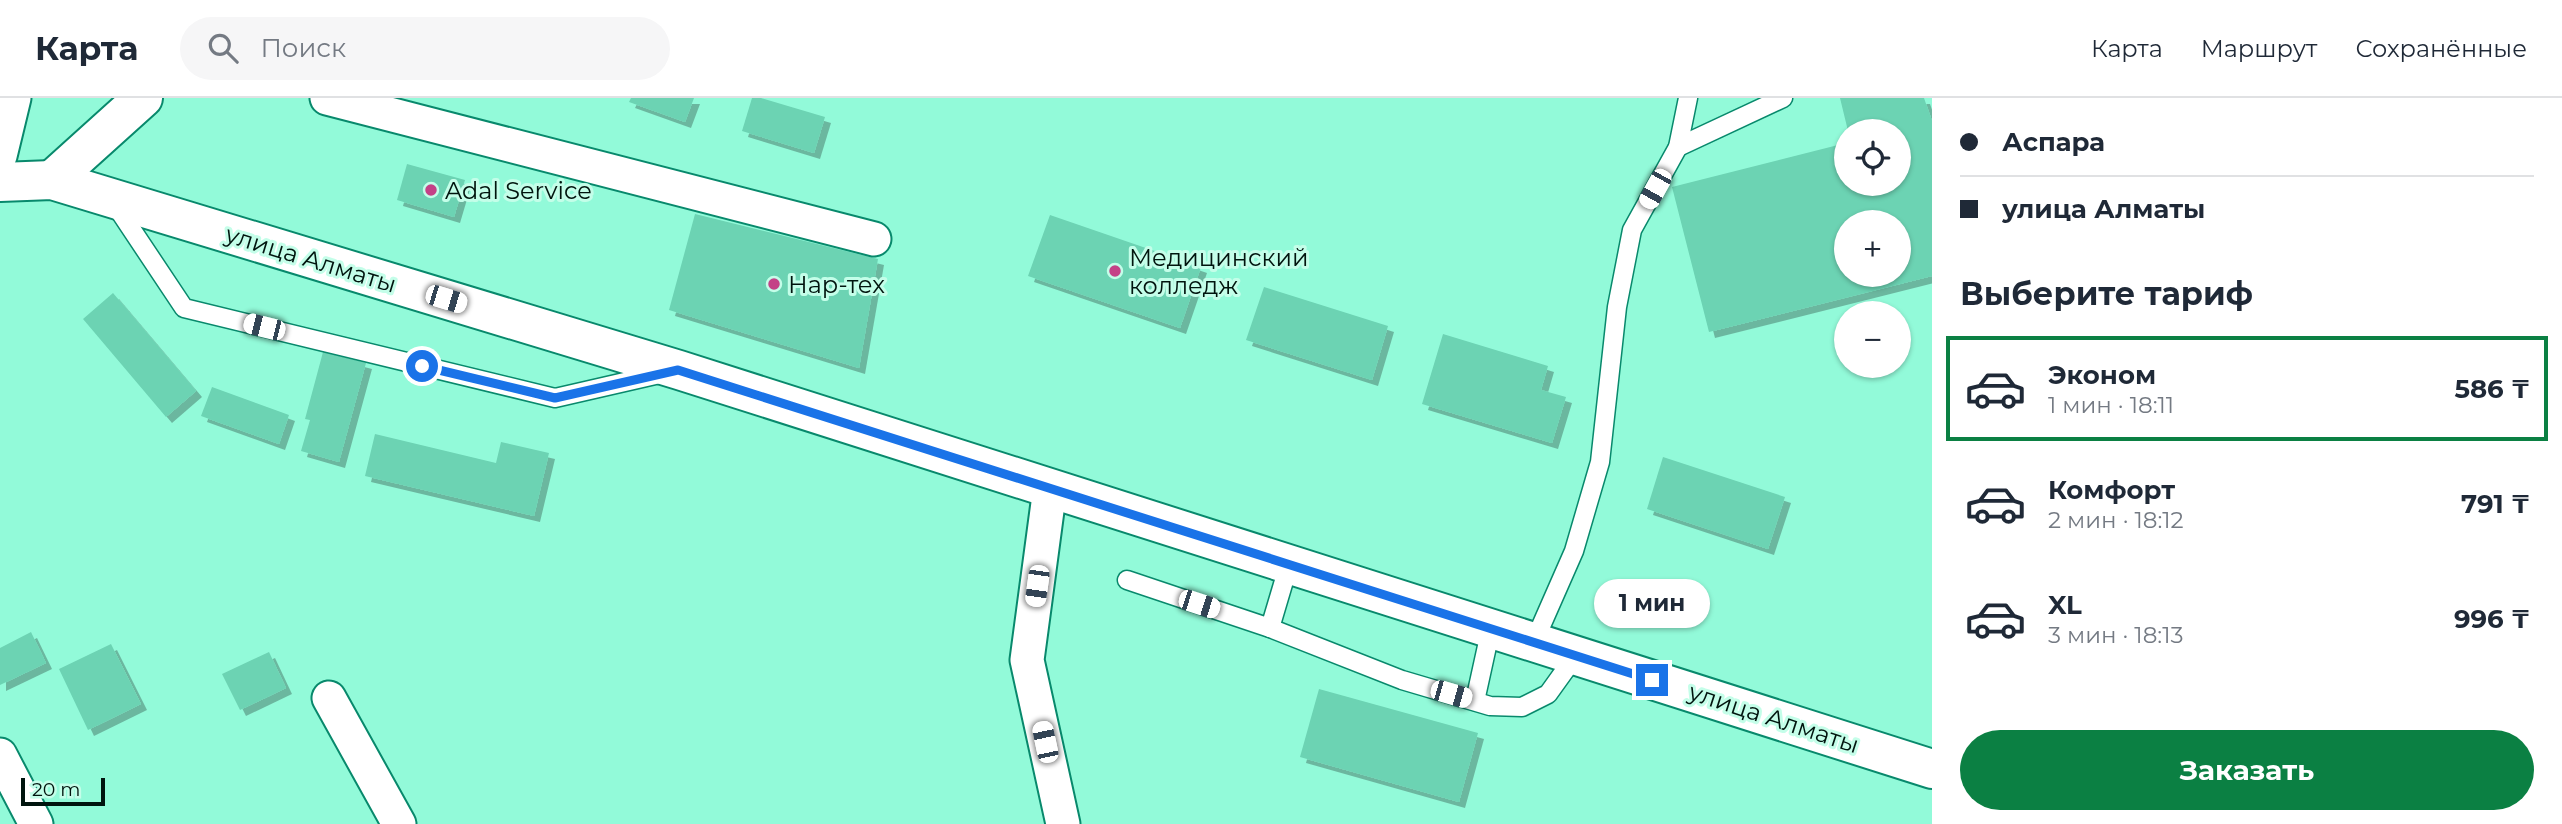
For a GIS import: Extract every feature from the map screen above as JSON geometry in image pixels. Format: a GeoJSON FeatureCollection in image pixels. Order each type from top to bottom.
{"type":"FeatureCollection","features":[{"type":"Feature","properties":{"kind":"main road"},"geometry":{"type":"LineString","coordinates":[[0,183],[52,180],[143,98]]}},
{"type":"Feature","properties":{"kind":"main road","name":"улица Алматы"},"geometry":{"type":"LineString","coordinates":[[52,180],[678,370],[1932,769]]}},
{"type":"Feature","properties":{"kind":"street"},"geometry":{"type":"LineString","coordinates":[[0,156],[14,98]]}},
{"type":"Feature","properties":{"kind":"street"},"geometry":{"type":"LineString","coordinates":[[327,98],[874,239]]}},
{"type":"Feature","properties":{"kind":"street"},"geometry":{"type":"LineString","coordinates":[[1050,488],[1027,660],[1063,824]]}},
{"type":"Feature","properties":{"kind":"street"},"geometry":{"type":"LineString","coordinates":[[329,698],[399,824]]}},
{"type":"Feature","properties":{"kind":"street"},"geometry":{"type":"LineString","coordinates":[[0,755],[36,824]]}},
{"type":"Feature","properties":{"kind":"lane"},"geometry":{"type":"LineString","coordinates":[[1534,642],[1574,551],[1600,462],[1617,307],[1632,230],[1678,147],[1688,98]]}},
{"type":"Feature","properties":{"kind":"lane"},"geometry":{"type":"LineString","coordinates":[[1678,147],[1783,98]]}},
{"type":"Feature","properties":{"kind":"lane"},"geometry":{"type":"LineString","coordinates":[[110,198],[184,308],[555,398],[678,370]]}},
{"type":"Feature","properties":{"kind":"lane"},"geometry":{"type":"LineString","coordinates":[[1270,628],[1289,564]]}},
{"type":"Feature","properties":{"kind":"lane"},"geometry":{"type":"LineString","coordinates":[[1127,580],[1270,628],[1402,680],[1490,706],[1522,707],[1548,694],[1576,655]]}},
{"type":"Feature","properties":{"kind":"lane"},"geometry":{"type":"LineString","coordinates":[[1475,701],[1491,628]]}},
{"type":"Feature","properties":{"kind":"building"},"geometry":{"type":"Polygon","coordinates":[[[631,98],[694,98],[685,122],[629,102],[631,98]]]}},
{"type":"Feature","properties":{"kind":"building"},"geometry":{"type":"Polygon","coordinates":[[[752,98],[761,98],[825,117],[814,153],[742,131],[752,98]]]}},
{"type":"Feature","properties":{"kind":"building"},"geometry":{"type":"Polygon","coordinates":[[[1840,98],[1924,98],[1932,121],[1932,276],[1911,281],[1911,210],[1834,210],[1834,287],[1888,287],[1709,332],[1672,187],[1834,146],[1834,196],[1911,196],[1911,119],[1845,119],[1840,98]]]}},
{"type":"Feature","properties":{"kind":"building","name":"Adal Service"},"geometry":{"type":"Polygon","coordinates":[[[407,164],[465,180],[454,217],[397,200],[407,164]]]}},
{"type":"Feature","properties":{"kind":"building","name":"Нар-тех"},"geometry":{"type":"Polygon","coordinates":[[[695,214],[878,259],[859,368],[669,310],[695,214]]]}},
{"type":"Feature","properties":{"kind":"building","name":"Медицинский колледж"},"geometry":{"type":"Polygon","coordinates":[[[1050,215],[1201,267],[1180,328],[1028,276],[1050,215]]]}},
{"type":"Feature","properties":{"kind":"building"},"geometry":{"type":"Polygon","coordinates":[[[1264,287],[1388,326],[1372,380],[1246,340],[1264,287]]]}},
{"type":"Feature","properties":{"kind":"building"},"geometry":{"type":"Polygon","coordinates":[[[113,293],[196,391],[166,417],[83,319],[113,293]]]}},
{"type":"Feature","properties":{"kind":"building"},"geometry":{"type":"Polygon","coordinates":[[[1443,334],[1548,366],[1541,390],[1566,397],[1552,443],[1422,404],[1443,334]]]}},
{"type":"Feature","properties":{"kind":"building"},"geometry":{"type":"Polygon","coordinates":[[[323,352],[366,363],[339,462],[301,451],[310,420],[305,419],[323,352]]]}},
{"type":"Feature","properties":{"kind":"building"},"geometry":{"type":"Polygon","coordinates":[[[212,387],[289,415],[279,444],[201,416],[212,387]]]}},
{"type":"Feature","properties":{"kind":"building"},"geometry":{"type":"Polygon","coordinates":[[[375,434],[496,463],[501,442],[549,453],[534,516],[365,476],[375,434]]]}},
{"type":"Feature","properties":{"kind":"building"},"geometry":{"type":"Polygon","coordinates":[[[1663,457],[1785,497],[1768,549],[1647,509],[1663,457]]]}},
{"type":"Feature","properties":{"kind":"building"},"geometry":{"type":"Polygon","coordinates":[[[31,632],[46,663],[0,685],[0,648],[31,632]]]}},
{"type":"Feature","properties":{"kind":"building"},"geometry":{"type":"Polygon","coordinates":[[[111,644],[141,704],[88,730],[59,669],[111,644]]]}},
{"type":"Feature","properties":{"kind":"building"},"geometry":{"type":"Polygon","coordinates":[[[269,652],[286,688],[240,710],[222,674],[269,652]]]}},
{"type":"Feature","properties":{"kind":"building"},"geometry":{"type":"Polygon","coordinates":[[[1319,689],[1478,733],[1459,802],[1300,757],[1319,689]]]}},
{"type":"Feature","properties":{"kind":"place","name":"Adal Service"},"geometry":{"type":"Point","coordinates":[431,190]}},
{"type":"Feature","properties":{"kind":"place","name":"Медицинский колледж"},"geometry":{"type":"Point","coordinates":[1115,271]}},
{"type":"Feature","properties":{"kind":"place","name":"Нар-тех"},"geometry":{"type":"Point","coordinates":[774,284]}},
{"type":"Feature","properties":{"kind":"route"},"geometry":{"type":"LineString","coordinates":[[422,366],[555,398],[678,370],[1652,680]]}}]}
